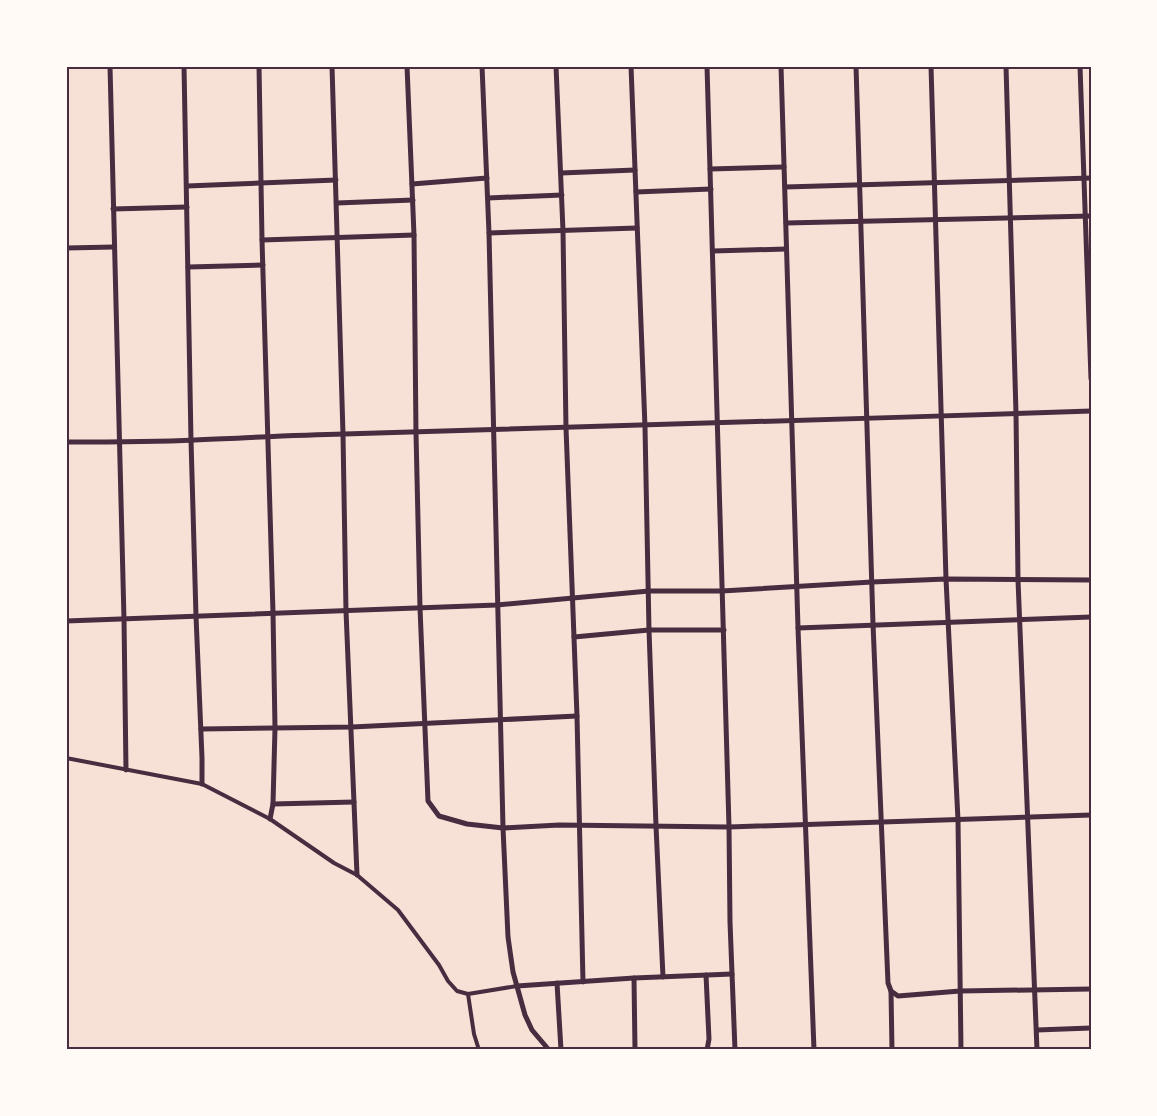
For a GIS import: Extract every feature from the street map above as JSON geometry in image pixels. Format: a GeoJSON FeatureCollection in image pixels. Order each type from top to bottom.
{"type":"FeatureCollection","features":[{"type":"Feature","properties":{"kind":"street"},"geometry":{"type":"LineString","coordinates":[[110,66],[126,770]]}},
{"type":"Feature","properties":{"kind":"street"},"geometry":{"type":"LineString","coordinates":[[184,66],[191,440],[202,784]]}},
{"type":"Feature","properties":{"kind":"street"},"geometry":{"type":"LineString","coordinates":[[260,66],[262,240],[269,437],[275,728],[273,804],[270,819]]}},
{"type":"Feature","properties":{"kind":"street"},"geometry":{"type":"LineString","coordinates":[[332,66],[338,238],[346,611],[357,875]]}},
{"type":"Feature","properties":{"kind":"street"},"geometry":{"type":"LineString","coordinates":[[407,66],[414,235],[420,608],[428,801],[439,816],[467,824],[503,828],[580,825],[806,826],[1091,815]]}},
{"type":"Feature","properties":{"kind":"street"},"geometry":{"type":"LineString","coordinates":[[482,66],[488,198],[503,828],[508,937],[513,972],[525,1015],[532,1030],[549,1050]]}},
{"type":"Feature","properties":{"kind":"street"},"geometry":{"type":"LineString","coordinates":[[556,66],[562,195],[566,428],[577,716],[583,982]]}},
{"type":"Feature","properties":{"kind":"street"},"geometry":{"type":"LineString","coordinates":[[631,66],[645,427],[649,630],[663,977]]}},
{"type":"Feature","properties":{"kind":"street"},"geometry":{"type":"LineString","coordinates":[[707,66],[735,1050]]}},
{"type":"Feature","properties":{"kind":"street"},"geometry":{"type":"LineString","coordinates":[[781,66],[798,628],[814,1050]]}},
{"type":"Feature","properties":{"kind":"street"},"geometry":{"type":"LineString","coordinates":[[856,66],[873,624],[888,984],[891,991],[892,1050]]}},
{"type":"Feature","properties":{"kind":"street"},"geometry":{"type":"LineString","coordinates":[[931,66],[946,579],[958,820],[960,1050]]}},
{"type":"Feature","properties":{"kind":"street"},"geometry":{"type":"LineString","coordinates":[[1006,66],[1016,413],[1018,580],[1037,1030],[1037,1050],[1032,1050]]}},
{"type":"Feature","properties":{"kind":"street"},"geometry":{"type":"LineString","coordinates":[[1080,66],[1083,178],[1088,216],[1091,379]]}},
{"type":"Feature","properties":{"kind":"street"},"geometry":{"type":"LineString","coordinates":[[710,170],[784,167]]}},
{"type":"Feature","properties":{"kind":"street"},"geometry":{"type":"LineString","coordinates":[[561,173],[635,170]]}},
{"type":"Feature","properties":{"kind":"street"},"geometry":{"type":"LineString","coordinates":[[412,184],[487,178]]}},
{"type":"Feature","properties":{"kind":"street"},"geometry":{"type":"LineString","coordinates":[[785,187],[1091,178]]}},
{"type":"Feature","properties":{"kind":"street"},"geometry":{"type":"LineString","coordinates":[[187,186],[336,180]]}},
{"type":"Feature","properties":{"kind":"street"},"geometry":{"type":"LineString","coordinates":[[636,192],[711,189]]}},
{"type":"Feature","properties":{"kind":"street"},"geometry":{"type":"LineString","coordinates":[[488,198],[562,195]]}},
{"type":"Feature","properties":{"kind":"street"},"geometry":{"type":"LineString","coordinates":[[337,203],[413,200]]}},
{"type":"Feature","properties":{"kind":"street"},"geometry":{"type":"LineString","coordinates":[[114,209],[187,207]]}},
{"type":"Feature","properties":{"kind":"street"},"geometry":{"type":"LineString","coordinates":[[786,223],[1088,216]]}},
{"type":"Feature","properties":{"kind":"street"},"geometry":{"type":"LineString","coordinates":[[489,233],[638,228]]}},
{"type":"Feature","properties":{"kind":"street"},"geometry":{"type":"LineString","coordinates":[[262,240],[414,235]]}},
{"type":"Feature","properties":{"kind":"street"},"geometry":{"type":"LineString","coordinates":[[66,248],[114,247]]}},
{"type":"Feature","properties":{"kind":"street"},"geometry":{"type":"LineString","coordinates":[[713,251],[786,249]]}},
{"type":"Feature","properties":{"kind":"street"},"geometry":{"type":"LineString","coordinates":[[188,267],[263,265]]}},
{"type":"Feature","properties":{"kind":"street"},"geometry":{"type":"LineString","coordinates":[[66,442],[645,427],[792,420],[1091,411]]}},
{"type":"Feature","properties":{"kind":"street"},"geometry":{"type":"LineString","coordinates":[[66,621],[497,605],[649,591],[722,591],[946,579],[1091,580]]}},
{"type":"Feature","properties":{"kind":"street"},"geometry":{"type":"LineString","coordinates":[[798,628],[1091,617]]}},
{"type":"Feature","properties":{"kind":"street"},"geometry":{"type":"LineString","coordinates":[[574,637],[649,630],[724,630]]}},
{"type":"Feature","properties":{"kind":"street"},"geometry":{"type":"LineString","coordinates":[[201,729],[352,727],[577,716]]}},
{"type":"Feature","properties":{"kind":"street"},"geometry":{"type":"LineString","coordinates":[[273,804],[354,802]]}},
{"type":"Feature","properties":{"kind":"street"},"geometry":{"type":"LineString","coordinates":[[518,986],[732,974]]}},
{"type":"Feature","properties":{"kind":"street"},"geometry":{"type":"LineString","coordinates":[[706,975],[709,1039],[707,1050]]}},
{"type":"Feature","properties":{"kind":"street"},"geometry":{"type":"LineString","coordinates":[[634,978],[635,1050]]}},
{"type":"Feature","properties":{"kind":"street"},"geometry":{"type":"LineString","coordinates":[[557,983],[561,1050]]}},
{"type":"Feature","properties":{"kind":"street"},"geometry":{"type":"LineString","coordinates":[[891,991],[898,996],[1035,988],[1091,989]]}},
{"type":"Feature","properties":{"kind":"street"},"geometry":{"type":"LineString","coordinates":[[1037,1030],[1091,1028]]}},
{"type":"Feature","properties":{"kind":"lane"},"geometry":{"type":"LineString","coordinates":[[66,758],[202,784],[270,819],[334,863],[357,875],[398,910],[457,991],[468,994],[518,986]]}},
{"type":"Feature","properties":{"kind":"lane"},"geometry":{"type":"LineString","coordinates":[[468,994],[474,1034],[479,1050]]}}]}
